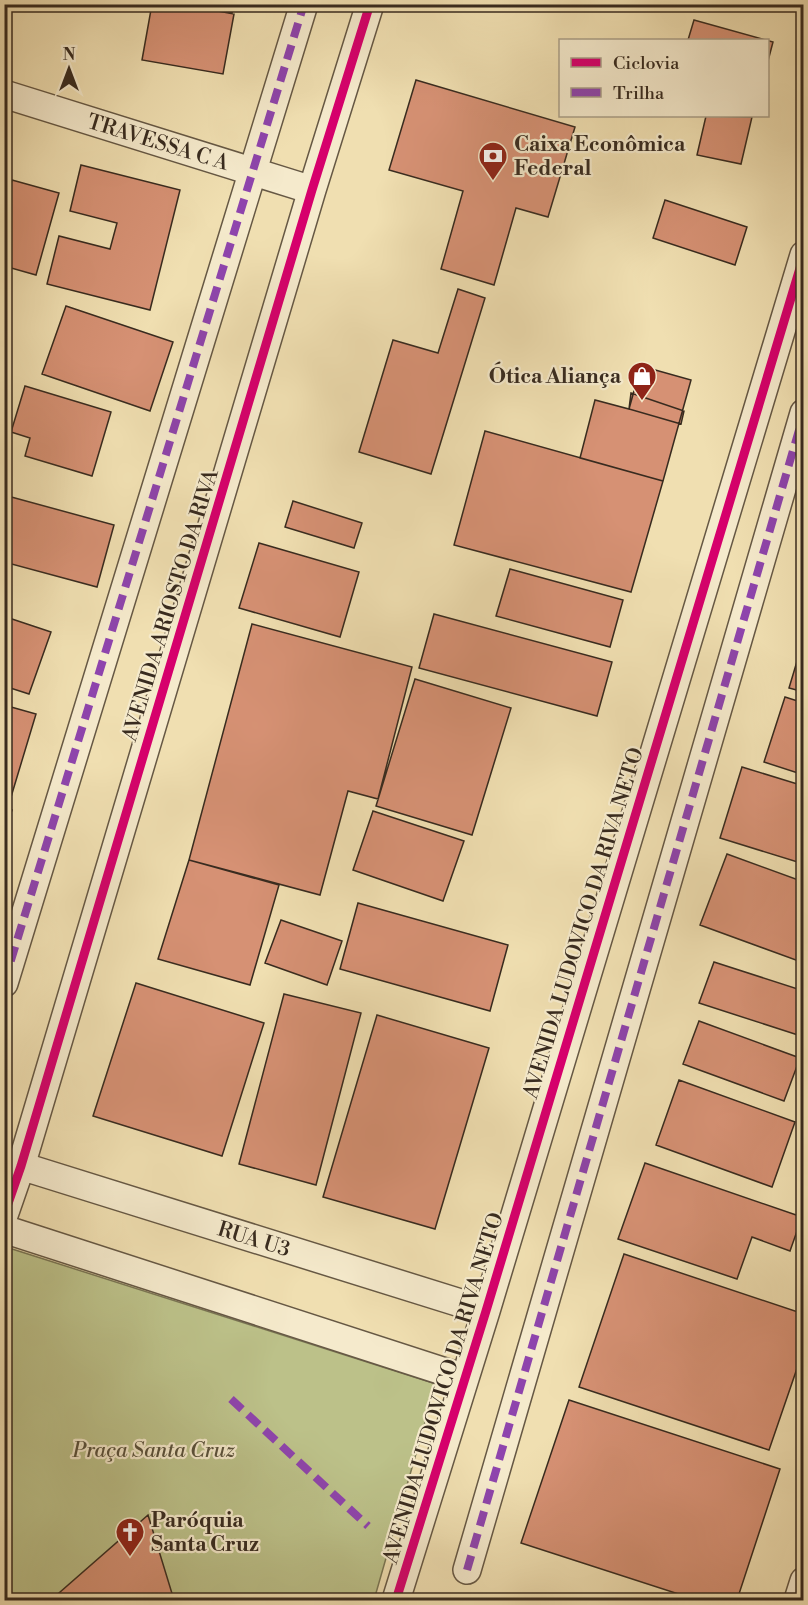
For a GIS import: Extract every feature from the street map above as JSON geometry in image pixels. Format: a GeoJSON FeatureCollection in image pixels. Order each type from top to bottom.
{"type":"FeatureCollection","features":[{"type":"Feature","properties":{"kind":"street"},"geometry":{"type":"LineString","coordinates":[[4,983],[304,4]]}},
{"type":"Feature","properties":{"kind":"street","name":"AVENIDA ARIOSTO DA RIVA"},"geometry":{"type":"LineString","coordinates":[[4,1215],[21,1166],[312,190],[370,4]]}},
{"type":"Feature","properties":{"kind":"street","name":"TRAVESSA C A"},"geometry":{"type":"LineString","coordinates":[[5,94],[312,190]]}},
{"type":"Feature","properties":{"kind":"street","name":"AVENIDA LUDOVICO DA RIVA NETO"},"geometry":{"type":"LineString","coordinates":[[404,1599],[464,1378],[804,255]]}},
{"type":"Feature","properties":{"kind":"street"},"geometry":{"type":"LineString","coordinates":[[467,1570],[804,413]]}},
{"type":"Feature","properties":{"kind":"street","name":"RUA U3"},"geometry":{"type":"LineString","coordinates":[[21,1166],[486,1311]]}},
{"type":"Feature","properties":{"kind":"street"},"geometry":{"type":"LineString","coordinates":[[4,1230],[464,1378]]}},
{"type":"Feature","properties":{"kind":"street"},"geometry":{"type":"LineString","coordinates":[[798,1600],[804,1581]]}},
{"type":"Feature","properties":{"kind":"green space","name":"Praça Santa Cruz"},"geometry":{"type":"Polygon","coordinates":[[[9,1248],[436,1384],[374,1600],[5,1600],[4,1260],[9,1248]]]}},
{"type":"Feature","properties":{"kind":"building"},"geometry":{"type":"Polygon","coordinates":[[[152,4],[180,4],[234,14],[223,74],[142,60],[152,4]]]}},
{"type":"Feature","properties":{"kind":"building"},"geometry":{"type":"Polygon","coordinates":[[[196,4],[234,4],[232,13],[196,4]]]}},
{"type":"Feature","properties":{"kind":"building"},"geometry":{"type":"Polygon","coordinates":[[[694,20],[762,39],[688,39],[694,20]]]}},
{"type":"Feature","properties":{"kind":"building"},"geometry":{"type":"Polygon","coordinates":[[[769,41],[773,42],[769,57],[769,41]]]}},
{"type":"Feature","properties":{"kind":"building","name":"Caixa Econômica Federal"},"geometry":{"type":"Polygon","coordinates":[[[416,80],[575,127],[548,217],[516,208],[494,285],[441,269],[463,191],[389,170],[416,80]]]}},
{"type":"Feature","properties":{"kind":"building"},"geometry":{"type":"Polygon","coordinates":[[[706,117],[752,117],[741,164],[697,155],[706,117]]]}},
{"type":"Feature","properties":{"kind":"building"},"geometry":{"type":"Polygon","coordinates":[[[81,165],[180,190],[150,310],[47,284],[59,236],[110,249],[117,223],[70,211],[81,165]]]}},
{"type":"Feature","properties":{"kind":"building"},"geometry":{"type":"Polygon","coordinates":[[[12,180],[59,193],[36,275],[4,266],[4,207],[12,180]]]}},
{"type":"Feature","properties":{"kind":"building"},"geometry":{"type":"Polygon","coordinates":[[[665,200],[747,227],[735,265],[653,238],[665,200]]]}},
{"type":"Feature","properties":{"kind":"building"},"geometry":{"type":"Polygon","coordinates":[[[458,289],[485,298],[431,474],[359,452],[393,340],[438,353],[458,289]]]}},
{"type":"Feature","properties":{"kind":"building"},"geometry":{"type":"Polygon","coordinates":[[[66,306],[173,342],[150,411],[42,374],[66,306]]]}},
{"type":"Feature","properties":{"kind":"building"},"geometry":{"type":"Polygon","coordinates":[[[641,366],[691,380],[663,481],[580,458],[595,400],[629,409],[641,366]]]}},
{"type":"Feature","properties":{"kind":"building"},"geometry":{"type":"Polygon","coordinates":[[[25,386],[111,412],[92,476],[25,456],[30,438],[11,432],[25,386]]]}},
{"type":"Feature","properties":{"kind":"building","name":"Ótica Aliança"},"geometry":{"type":"Polygon","coordinates":[[[631,393],[684,411],[681,424],[629,409],[631,393]]]}},
{"type":"Feature","properties":{"kind":"building"},"geometry":{"type":"Polygon","coordinates":[[[485,431],[663,481],[631,592],[454,545],[485,431]]]}},
{"type":"Feature","properties":{"kind":"building"},"geometry":{"type":"Polygon","coordinates":[[[4,495],[114,525],[97,587],[4,562],[4,495]]]}},
{"type":"Feature","properties":{"kind":"building"},"geometry":{"type":"Polygon","coordinates":[[[293,501],[362,523],[354,548],[285,527],[293,501]]]}},
{"type":"Feature","properties":{"kind":"building"},"geometry":{"type":"Polygon","coordinates":[[[259,543],[359,572],[340,637],[239,608],[259,543]]]}},
{"type":"Feature","properties":{"kind":"building"},"geometry":{"type":"Polygon","coordinates":[[[510,569],[623,600],[610,647],[496,616],[510,569]]]}},
{"type":"Feature","properties":{"kind":"building"},"geometry":{"type":"Polygon","coordinates":[[[434,614],[612,662],[597,716],[419,668],[434,614]]]}},
{"type":"Feature","properties":{"kind":"building"},"geometry":{"type":"Polygon","coordinates":[[[6,617],[51,632],[29,694],[4,686],[6,617]]]}},
{"type":"Feature","properties":{"kind":"building"},"geometry":{"type":"Polygon","coordinates":[[[252,624],[412,667],[378,799],[348,791],[320,895],[189,860],[252,624]]]}},
{"type":"Feature","properties":{"kind":"building"},"geometry":{"type":"Polygon","coordinates":[[[804,638],[804,692],[789,688],[804,638]]]}},
{"type":"Feature","properties":{"kind":"building"},"geometry":{"type":"Polygon","coordinates":[[[415,679],[511,708],[472,835],[376,806],[415,679]]]}},
{"type":"Feature","properties":{"kind":"building"},"geometry":{"type":"Polygon","coordinates":[[[785,697],[804,703],[804,775],[764,762],[785,697]]]}},
{"type":"Feature","properties":{"kind":"building"},"geometry":{"type":"Polygon","coordinates":[[[4,705],[36,714],[11,797],[4,795],[4,705]]]}},
{"type":"Feature","properties":{"kind":"building"},"geometry":{"type":"Polygon","coordinates":[[[742,767],[804,786],[804,864],[720,838],[742,767]]]}},
{"type":"Feature","properties":{"kind":"building"},"geometry":{"type":"Polygon","coordinates":[[[4,807],[12,810],[4,834],[4,807]]]}},
{"type":"Feature","properties":{"kind":"building"},"geometry":{"type":"Polygon","coordinates":[[[373,811],[464,841],[443,901],[353,870],[373,811]]]}},
{"type":"Feature","properties":{"kind":"building"},"geometry":{"type":"Polygon","coordinates":[[[727,854],[804,882],[804,963],[700,925],[727,854]]]}},
{"type":"Feature","properties":{"kind":"building"},"geometry":{"type":"Polygon","coordinates":[[[189,860],[279,885],[250,985],[158,959],[189,860]]]}},
{"type":"Feature","properties":{"kind":"building"},"geometry":{"type":"Polygon","coordinates":[[[358,903],[508,945],[490,1011],[340,969],[358,903]]]}},
{"type":"Feature","properties":{"kind":"building"},"geometry":{"type":"Polygon","coordinates":[[[281,920],[342,941],[327,985],[265,963],[281,920]]]}},
{"type":"Feature","properties":{"kind":"building"},"geometry":{"type":"Polygon","coordinates":[[[714,962],[804,991],[804,1037],[699,1003],[714,962]]]}},
{"type":"Feature","properties":{"kind":"building"},"geometry":{"type":"Polygon","coordinates":[[[136,983],[264,1023],[222,1156],[93,1116],[136,983]]]}},
{"type":"Feature","properties":{"kind":"building"},"geometry":{"type":"Polygon","coordinates":[[[284,994],[361,1013],[316,1185],[239,1164],[284,994]]]}},
{"type":"Feature","properties":{"kind":"building"},"geometry":{"type":"Polygon","coordinates":[[[377,1015],[489,1048],[435,1229],[323,1197],[377,1015]]]}},
{"type":"Feature","properties":{"kind":"building"},"geometry":{"type":"Polygon","coordinates":[[[699,1021],[800,1058],[784,1101],[683,1064],[699,1021]]]}},
{"type":"Feature","properties":{"kind":"building"},"geometry":{"type":"Polygon","coordinates":[[[679,1080],[795,1122],[772,1187],[656,1145],[679,1080]]]}},
{"type":"Feature","properties":{"kind":"building"},"geometry":{"type":"Polygon","coordinates":[[[645,1163],[802,1217],[790,1251],[752,1237],[737,1279],[618,1239],[645,1163]]]}},
{"type":"Feature","properties":{"kind":"building"},"geometry":{"type":"Polygon","coordinates":[[[624,1254],[804,1314],[804,1348],[769,1450],[579,1387],[624,1254]]]}},
{"type":"Feature","properties":{"kind":"building"},"geometry":{"type":"Polygon","coordinates":[[[569,1400],[780,1469],[737,1600],[697,1600],[521,1543],[569,1400]]]}},
{"type":"Feature","properties":{"kind":"building","name":"Paróquia Santa Cruz"},"geometry":{"type":"Polygon","coordinates":[[[148,1515],[174,1600],[51,1600],[148,1515]]]}},
{"type":"Feature","properties":{"kind":"marked path"},"geometry":{"type":"LineString","coordinates":[[4,983],[304,4]]}},
{"type":"Feature","properties":{"kind":"marked path"},"geometry":{"type":"LineString","coordinates":[[467,1570],[804,413]]}},
{"type":"Feature","properties":{"kind":"marked path"},"geometry":{"type":"LineString","coordinates":[[231,1399],[368,1526]]}},
{"type":"Feature","properties":{"kind":"cycle path"},"geometry":{"type":"LineString","coordinates":[[4,1215],[21,1166],[312,190],[370,4]]}},
{"type":"Feature","properties":{"kind":"cycle path"},"geometry":{"type":"LineString","coordinates":[[396,1600],[486,1311],[804,255]]}},
{"type":"Feature","properties":{"kind":"place","name":"Caixa Econômica Federal"},"geometry":{"type":"Point","coordinates":[493,182]}},
{"type":"Feature","properties":{"kind":"place","name":"Ótica Aliança"},"geometry":{"type":"Point","coordinates":[642,402]}},
{"type":"Feature","properties":{"kind":"place","name":"Paróquia Santa Cruz"},"geometry":{"type":"Point","coordinates":[130,1558]}}]}
